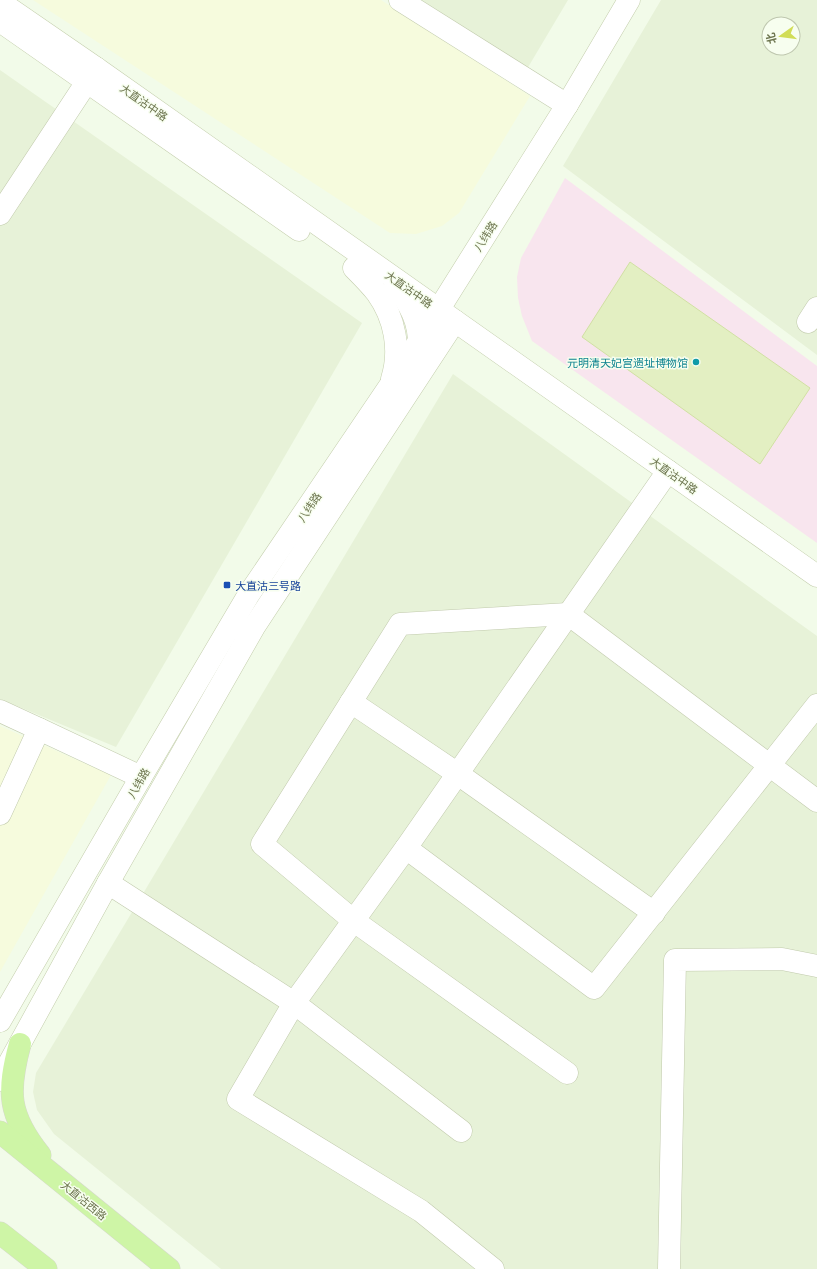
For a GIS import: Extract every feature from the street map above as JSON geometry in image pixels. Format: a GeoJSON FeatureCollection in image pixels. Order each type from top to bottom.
{"type":"FeatureCollection","features":[{"type":"Feature","properties":{"kind":"main road"},"geometry":{"type":"LineString","coordinates":[[20,1044],[13,1069],[12,1085],[16,1116],[28,1139],[68,1187]]}},
{"type":"Feature","properties":{"kind":"main road","name":"大直沽西路"},"geometry":{"type":"LineString","coordinates":[[0,1132],[168,1269]]}},
{"type":"Feature","properties":{"kind":"main road"},"geometry":{"type":"LineString","coordinates":[[0,1233],[46,1269]]}},
{"type":"Feature","properties":{"kind":"street"},"geometry":{"type":"LineString","coordinates":[[400,0],[568,105]]}},
{"type":"Feature","properties":{"kind":"street","name":"八纬路"},"geometry":{"type":"LineString","coordinates":[[0,1080],[108,883],[254,627],[443,321],[629,0]]}},
{"type":"Feature","properties":{"kind":"street","name":"大直沽中路"},"geometry":{"type":"LineString","coordinates":[[0,2],[92,75],[664,477],[817,593]]}},
{"type":"Feature","properties":{"kind":"street","name":"大直沽中路"},"geometry":{"type":"LineString","coordinates":[[0,21],[92,75]]}},
{"type":"Feature","properties":{"kind":"street"},"geometry":{"type":"LineString","coordinates":[[0,214],[92,75]]}},
{"type":"Feature","properties":{"kind":"street"},"geometry":{"type":"LineString","coordinates":[[358,262],[393,284],[411,308],[415,319],[419,341],[416,368],[398,392]]}},
{"type":"Feature","properties":{"kind":"street"},"geometry":{"type":"LineString","coordinates":[[358,262],[385,306],[394,328],[396,358],[395,370],[398,392]]}},
{"type":"Feature","properties":{"kind":"street","name":"大直沽中路"},"geometry":{"type":"LineString","coordinates":[[411,308],[443,321]]}},
{"type":"Feature","properties":{"kind":"street","name":"八纬路"},"geometry":{"type":"LineString","coordinates":[[419,341],[443,321]]}},
{"type":"Feature","properties":{"kind":"street","name":"八纬路"},"geometry":{"type":"LineString","coordinates":[[0,1021],[141,777],[250,594],[398,392]]}},
{"type":"Feature","properties":{"kind":"street"},"geometry":{"type":"LineString","coordinates":[[493,1269],[421,1211],[238,1099],[294,1004],[458,774],[664,477]]}},
{"type":"Feature","properties":{"kind":"street","name":"大直沽中路"},"geometry":{"type":"LineString","coordinates":[[664,477],[817,576]]}},
{"type":"Feature","properties":{"kind":"street"},"geometry":{"type":"LineString","coordinates":[[567,1073],[354,921],[262,844],[400,624],[568,614],[817,801]]}},
{"type":"Feature","properties":{"kind":"street"},"geometry":{"type":"LineString","coordinates":[[351,702],[458,774],[654,913]]}},
{"type":"Feature","properties":{"kind":"street"},"geometry":{"type":"LineString","coordinates":[[406,848],[594,988],[817,705]]}},
{"type":"Feature","properties":{"kind":"street"},"geometry":{"type":"LineString","coordinates":[[0,711],[141,777]]}},
{"type":"Feature","properties":{"kind":"street"},"geometry":{"type":"LineString","coordinates":[[0,814],[39,729]]}},
{"type":"Feature","properties":{"kind":"street"},"geometry":{"type":"LineString","coordinates":[[108,883],[294,1004],[461,1131]]}},
{"type":"Feature","properties":{"kind":"street"},"geometry":{"type":"LineString","coordinates":[[669,1269],[675,960],[782,959],[817,966]]}},
{"type":"Feature","properties":{"kind":"street"},"geometry":{"type":"LineString","coordinates":[[0,1225],[19,1247]]}},
{"type":"Feature","properties":{"kind":"shaded area"},"geometry":{"type":"Polygon","coordinates":[[[33,0],[381,0],[530,96],[459,213],[442,226],[416,234],[390,233],[33,0]]]}},
{"type":"Feature","properties":{"kind":"shaded area"},"geometry":{"type":"Polygon","coordinates":[[[417,0],[568,0],[527,69],[417,0]]]}},
{"type":"Feature","properties":{"kind":"shaded area"},"geometry":{"type":"Polygon","coordinates":[[[661,0],[817,0],[817,355],[563,166],[661,0]]]}},
{"type":"Feature","properties":{"kind":"shaded area"},"geometry":{"type":"Polygon","coordinates":[[[0,70],[362,323],[116,747],[0,699],[0,70]]]}},
{"type":"Feature","properties":{"kind":"shaded area"},"geometry":{"type":"Polygon","coordinates":[[[565,178],[817,366],[817,543],[532,341],[522,316],[518,298],[517,277],[521,258],[565,178]]]}},
{"type":"Feature","properties":{"kind":"shaded area"},"geometry":{"type":"Polygon","coordinates":[[[453,374],[817,636],[817,1269],[221,1269],[54,1134],[37,1110],[33,1092],[36,1073],[453,374]]]}},
{"type":"Feature","properties":{"kind":"shaded area"},"geometry":{"type":"Polygon","coordinates":[[[0,726],[111,775],[0,972],[0,726]]]}},
{"type":"Feature","properties":{"kind":"building","name":"元明清天妃宫遗址博物馆"},"geometry":{"type":"Polygon","coordinates":[[[630,262],[810,388],[760,464],[582,337],[630,262]]]}},
{"type":"Feature","properties":{"kind":"place","name":"元明清天妃宫遗址博物馆"},"geometry":{"type":"Point","coordinates":[696,362]}},
{"type":"Feature","properties":{"kind":"place","name":"大直沽三号路"},"geometry":{"type":"Point","coordinates":[227,585]}}]}
